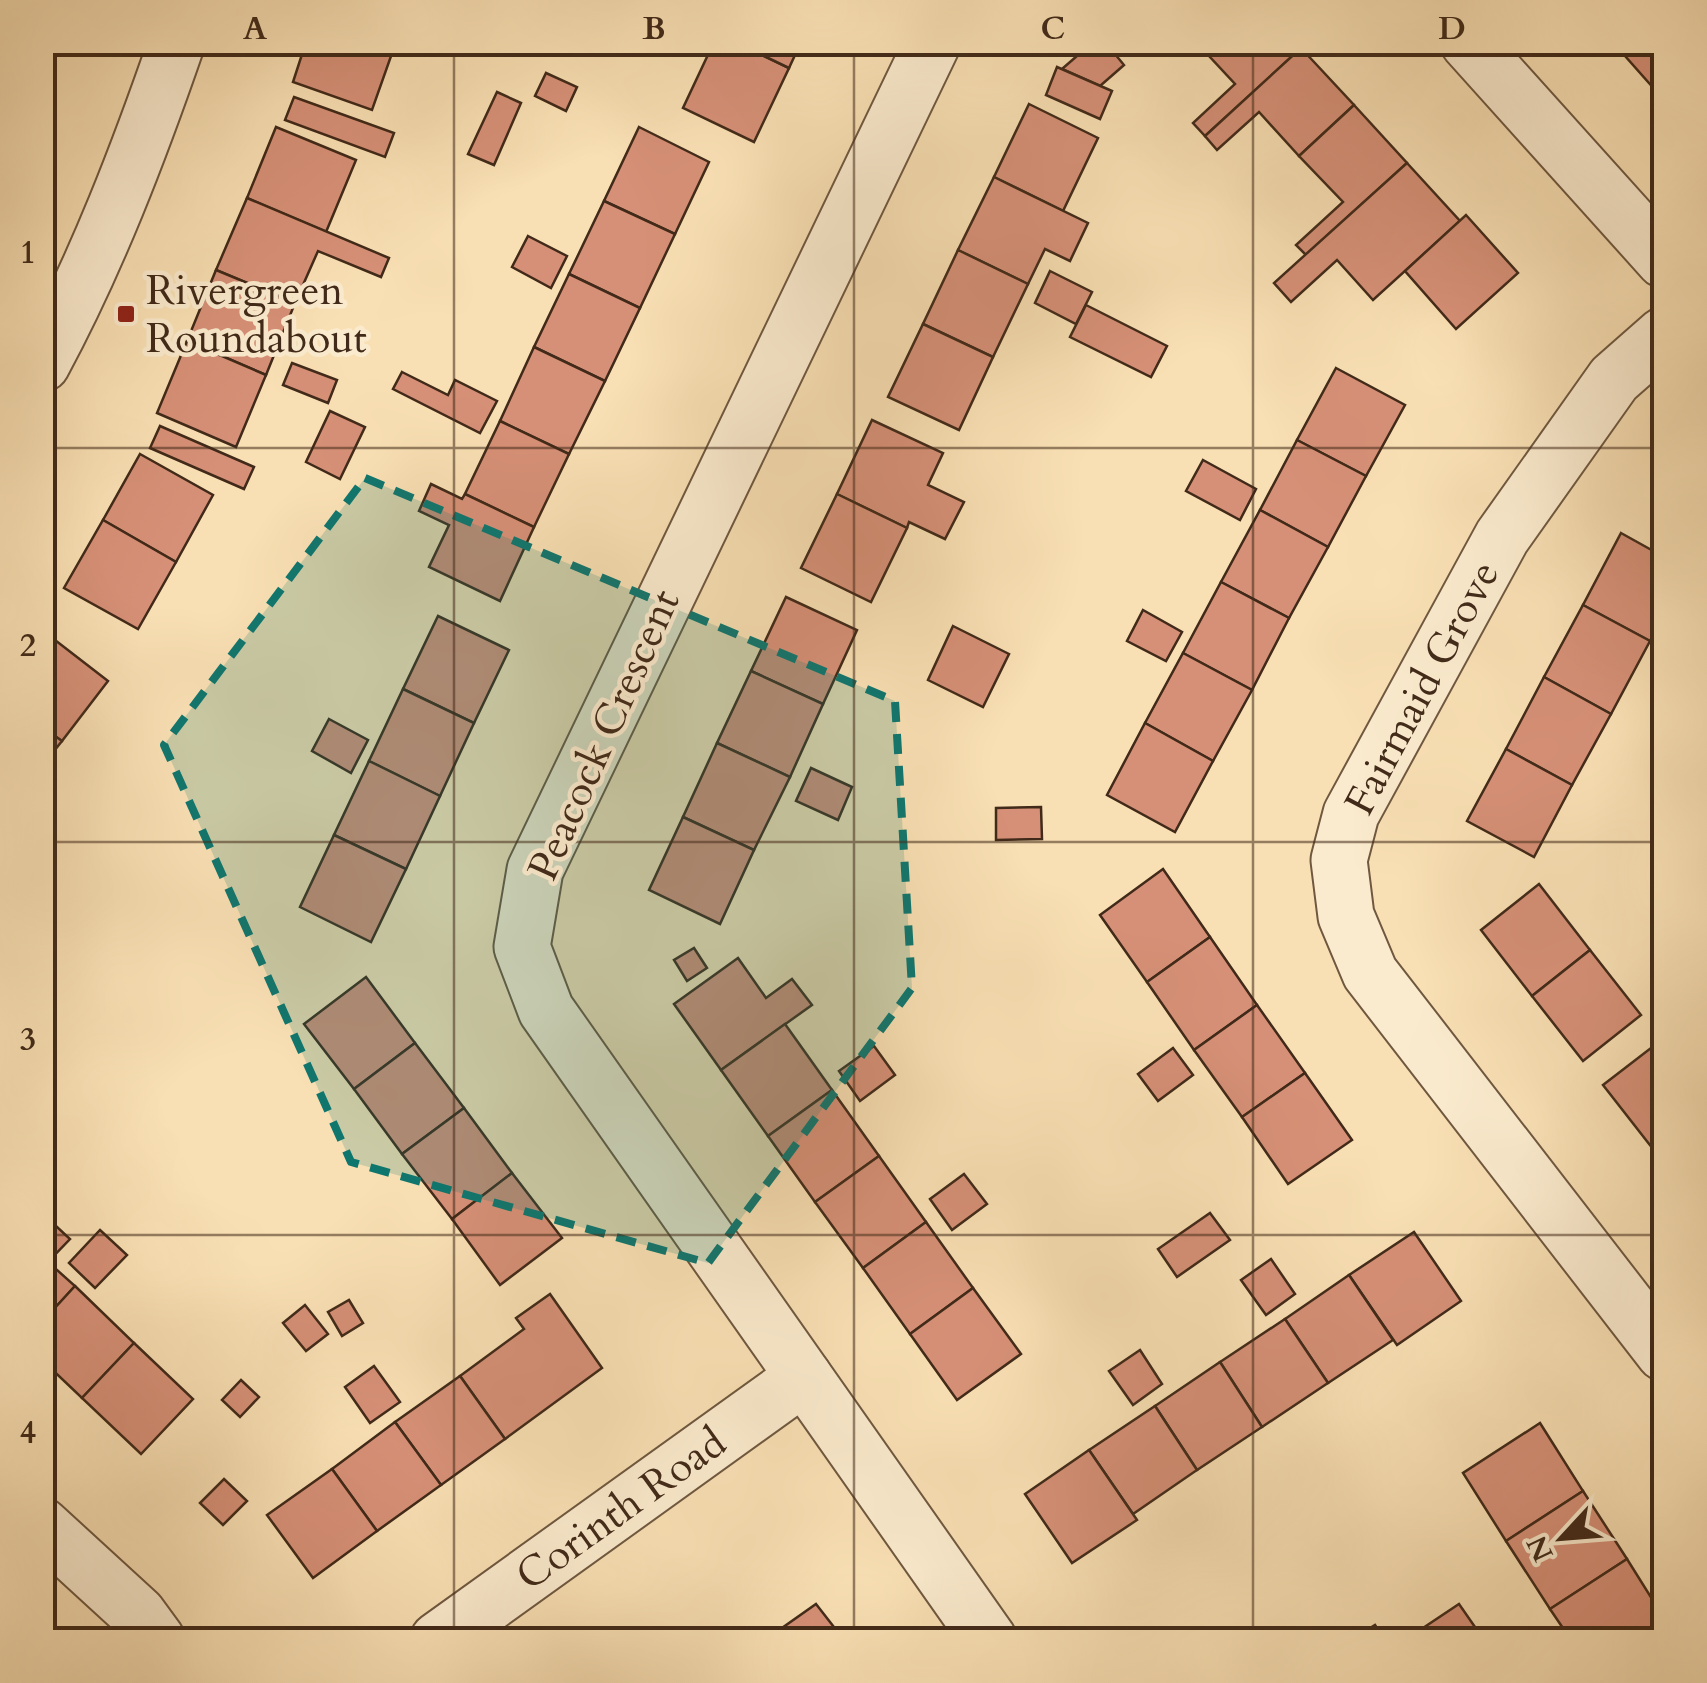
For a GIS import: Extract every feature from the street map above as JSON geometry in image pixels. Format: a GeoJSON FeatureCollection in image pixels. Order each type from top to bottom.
{"type":"FeatureCollection","features":[{"type":"Feature","properties":{"kind":"street"},"geometry":{"type":"LineString","coordinates":[[42,364],[67,318],[142,144],[177,42]]}},
{"type":"Feature","properties":{"kind":"street","name":"Peacock Crescent"},"geometry":{"type":"LineString","coordinates":[[933,42],[535,870],[522,947],[546,1010],[989,1640]]}},
{"type":"Feature","properties":{"kind":"street"},"geometry":{"type":"LineString","coordinates":[[1468,42],[1664,260]]}},
{"type":"Feature","properties":{"kind":"street","name":"Fairmaid Grove"},"geometry":{"type":"LineString","coordinates":[[1664,335],[1614,379],[1502,537],[1351,814],[1339,860],[1346,916],[1370,973],[1664,1353]]}},
{"type":"Feature","properties":{"kind":"street","name":"Corinth Road"},"geometry":{"type":"LineString","coordinates":[[438,1640],[804,1377]]}},
{"type":"Feature","properties":{"kind":"street"},"geometry":{"type":"LineString","coordinates":[[42,1526],[138,1614],[157,1640]]}},
{"type":"Feature","properties":{"kind":"highlighted area"},"geometry":{"type":"Polygon","coordinates":[[[365,478],[895,701],[912,988],[708,1263],[351,1162],[164,745],[365,478]]]}},
{"type":"Feature","properties":{"kind":"building"},"geometry":{"type":"Polygon","coordinates":[[[306,42],[396,42],[372,110],[293,82],[306,42]]]}},
{"type":"Feature","properties":{"kind":"building"},"geometry":{"type":"Polygon","coordinates":[[[714,42],[735,42],[789,68],[754,142],[683,108],[714,42]]]}},
{"type":"Feature","properties":{"kind":"building"},"geometry":{"type":"Polygon","coordinates":[[[735,42],[801,42],[789,68],[735,42]]]}},
{"type":"Feature","properties":{"kind":"building"},"geometry":{"type":"Polygon","coordinates":[[[1093,42],[1105,42],[1124,65],[1100,86],[1062,69],[1093,42]]]}},
{"type":"Feature","properties":{"kind":"building"},"geometry":{"type":"Polygon","coordinates":[[[1196,42],[1297,42],[1301,48],[1205,136],[1193,123],[1235,84],[1196,42]]]}},
{"type":"Feature","properties":{"kind":"building"},"geometry":{"type":"Polygon","coordinates":[[[1624,42],[1664,42],[1664,100],[1618,48],[1624,42]]]}},
{"type":"Feature","properties":{"kind":"building"},"geometry":{"type":"Polygon","coordinates":[[[1301,48],[1354,105],[1299,156],[1259,112],[1217,150],[1205,136],[1301,48]]]}},
{"type":"Feature","properties":{"kind":"building"},"geometry":{"type":"Polygon","coordinates":[[[1057,67],[1112,91],[1100,119],[1046,95],[1057,67]]]}},
{"type":"Feature","properties":{"kind":"building"},"geometry":{"type":"Polygon","coordinates":[[[546,73],[577,87],[566,111],[535,96],[546,73]]]}},
{"type":"Feature","properties":{"kind":"building"},"geometry":{"type":"Polygon","coordinates":[[[497,92],[521,103],[494,165],[468,154],[497,92]]]}},
{"type":"Feature","properties":{"kind":"building"},"geometry":{"type":"Polygon","coordinates":[[[294,97],[394,133],[385,157],[285,120],[294,97]]]}},
{"type":"Feature","properties":{"kind":"building"},"geometry":{"type":"Polygon","coordinates":[[[1029,104],[1098,138],[1063,211],[994,177],[1029,104]]]}},
{"type":"Feature","properties":{"kind":"building"},"geometry":{"type":"Polygon","coordinates":[[[1354,105],[1407,163],[1306,255],[1296,245],[1343,202],[1299,156],[1354,105]]]}},
{"type":"Feature","properties":{"kind":"building"},"geometry":{"type":"Polygon","coordinates":[[[276,127],[356,160],[326,232],[247,198],[276,127]]]}},
{"type":"Feature","properties":{"kind":"building"},"geometry":{"type":"Polygon","coordinates":[[[639,127],[709,162],[675,234],[604,201],[639,127]]]}},
{"type":"Feature","properties":{"kind":"building"},"geometry":{"type":"Polygon","coordinates":[[[1407,163],[1460,221],[1373,300],[1337,260],[1291,302],[1274,283],[1407,163]]]}},
{"type":"Feature","properties":{"kind":"building"},"geometry":{"type":"Polygon","coordinates":[[[994,177],[1088,223],[1070,261],[1045,249],[1028,284],[958,250],[994,177]]]}},
{"type":"Feature","properties":{"kind":"building"},"geometry":{"type":"Polygon","coordinates":[[[247,198],[389,258],[381,277],[318,251],[295,303],[216,270],[247,198]]]}},
{"type":"Feature","properties":{"kind":"building"},"geometry":{"type":"Polygon","coordinates":[[[604,201],[675,234],[640,308],[569,274],[604,201]]]}},
{"type":"Feature","properties":{"kind":"building"},"geometry":{"type":"Polygon","coordinates":[[[1466,215],[1518,273],[1456,329],[1405,271],[1466,215]]]}},
{"type":"Feature","properties":{"kind":"building"},"geometry":{"type":"Polygon","coordinates":[[[528,236],[567,256],[551,288],[512,267],[528,236]]]}},
{"type":"Feature","properties":{"kind":"building"},"geometry":{"type":"Polygon","coordinates":[[[958,250],[1028,284],[993,357],[923,324],[958,250]]]}},
{"type":"Feature","properties":{"kind":"building"},"geometry":{"type":"Polygon","coordinates":[[[216,270],[295,303],[266,375],[187,341],[216,270]]]}},
{"type":"Feature","properties":{"kind":"building"},"geometry":{"type":"Polygon","coordinates":[[[1050,271],[1092,292],[1076,324],[1035,303],[1050,271]]]}},
{"type":"Feature","properties":{"kind":"building"},"geometry":{"type":"Polygon","coordinates":[[[569,274],[640,308],[605,381],[534,347],[569,274]]]}},
{"type":"Feature","properties":{"kind":"building"},"geometry":{"type":"Polygon","coordinates":[[[1086,305],[1167,346],[1151,377],[1070,337],[1086,305]]]}},
{"type":"Feature","properties":{"kind":"building"},"geometry":{"type":"Polygon","coordinates":[[[923,324],[993,357],[959,430],[888,397],[923,324]]]}},
{"type":"Feature","properties":{"kind":"building"},"geometry":{"type":"Polygon","coordinates":[[[187,341],[266,375],[236,447],[157,413],[187,341]]]}},
{"type":"Feature","properties":{"kind":"building"},"geometry":{"type":"Polygon","coordinates":[[[534,347],[605,381],[569,454],[500,421],[534,347]]]}},
{"type":"Feature","properties":{"kind":"building"},"geometry":{"type":"Polygon","coordinates":[[[292,363],[337,380],[328,403],[283,385],[292,363]]]}},
{"type":"Feature","properties":{"kind":"building"},"geometry":{"type":"Polygon","coordinates":[[[1336,368],[1405,405],[1366,476],[1297,440],[1336,368]]]}},
{"type":"Feature","properties":{"kind":"building"},"geometry":{"type":"Polygon","coordinates":[[[402,372],[448,395],[455,380],[497,401],[480,433],[393,389],[402,372]]]}},
{"type":"Feature","properties":{"kind":"building"},"geometry":{"type":"Polygon","coordinates":[[[330,411],[365,427],[340,479],[306,462],[330,411]]]}},
{"type":"Feature","properties":{"kind":"building"},"geometry":{"type":"Polygon","coordinates":[[[872,420],[943,453],[928,485],[964,502],[945,539],[909,522],[907,528],[837,494],[872,420]]]}},
{"type":"Feature","properties":{"kind":"building"},"geometry":{"type":"Polygon","coordinates":[[[500,421],[569,454],[534,527],[465,494],[500,421]]]}},
{"type":"Feature","properties":{"kind":"building"},"geometry":{"type":"Polygon","coordinates":[[[160,426],[254,467],[244,489],[150,448],[160,426]]]}},
{"type":"Feature","properties":{"kind":"building"},"geometry":{"type":"Polygon","coordinates":[[[1297,440],[1366,476],[1328,547],[1260,510],[1297,440]]]}},
{"type":"Feature","properties":{"kind":"building"},"geometry":{"type":"Polygon","coordinates":[[[140,454],[213,495],[176,562],[103,520],[140,454]]]}},
{"type":"Feature","properties":{"kind":"building"},"geometry":{"type":"Polygon","coordinates":[[[1203,460],[1256,489],[1240,520],[1186,491],[1203,460]]]}},
{"type":"Feature","properties":{"kind":"building"},"geometry":{"type":"Polygon","coordinates":[[[431,484],[462,499],[465,494],[534,527],[500,601],[429,567],[449,525],[419,511],[431,484]]]}},
{"type":"Feature","properties":{"kind":"building"},"geometry":{"type":"Polygon","coordinates":[[[837,494],[907,528],[871,602],[801,568],[837,494]]]}},
{"type":"Feature","properties":{"kind":"building"},"geometry":{"type":"Polygon","coordinates":[[[1260,510],[1328,547],[1289,618],[1221,582],[1260,510]]]}},
{"type":"Feature","properties":{"kind":"building"},"geometry":{"type":"Polygon","coordinates":[[[103,520],[176,562],[138,629],[64,588],[103,520]]]}},
{"type":"Feature","properties":{"kind":"building"},"geometry":{"type":"Polygon","coordinates":[[[1621,533],[1664,557],[1664,614],[1650,641],[1583,605],[1621,533]]]}},
{"type":"Feature","properties":{"kind":"building"},"geometry":{"type":"Polygon","coordinates":[[[1221,582],[1289,618],[1252,690],[1183,653],[1221,582]]]}},
{"type":"Feature","properties":{"kind":"building"},"geometry":{"type":"Polygon","coordinates":[[[786,597],[857,630],[823,704],[751,671],[786,597]]]}},
{"type":"Feature","properties":{"kind":"building"},"geometry":{"type":"Polygon","coordinates":[[[1583,605],[1650,641],[1611,714],[1544,677],[1583,605]]]}},
{"type":"Feature","properties":{"kind":"building"},"geometry":{"type":"Polygon","coordinates":[[[1143,610],[1182,632],[1166,661],[1127,641],[1143,610]]]}},
{"type":"Feature","properties":{"kind":"building"},"geometry":{"type":"Polygon","coordinates":[[[438,616],[509,650],[474,723],[403,689],[438,616]]]}},
{"type":"Feature","properties":{"kind":"building"},"geometry":{"type":"Polygon","coordinates":[[[953,626],[1009,654],[983,707],[928,680],[953,626]]]}},
{"type":"Feature","properties":{"kind":"building"},"geometry":{"type":"Polygon","coordinates":[[[42,630],[108,681],[62,741],[42,727],[42,630]]]}},
{"type":"Feature","properties":{"kind":"building"},"geometry":{"type":"Polygon","coordinates":[[[1183,653],[1252,690],[1213,761],[1145,723],[1183,653]]]}},
{"type":"Feature","properties":{"kind":"building"},"geometry":{"type":"Polygon","coordinates":[[[751,671],[823,704],[790,777],[717,743],[751,671]]]}},
{"type":"Feature","properties":{"kind":"building"},"geometry":{"type":"Polygon","coordinates":[[[1544,677],[1611,714],[1572,785],[1506,749],[1544,677]]]}},
{"type":"Feature","properties":{"kind":"building"},"geometry":{"type":"Polygon","coordinates":[[[403,689],[474,723],[440,796],[369,761],[403,689]]]}},
{"type":"Feature","properties":{"kind":"building"},"geometry":{"type":"Polygon","coordinates":[[[329,719],[368,740],[351,773],[312,751],[329,719]]]}},
{"type":"Feature","properties":{"kind":"building"},"geometry":{"type":"Polygon","coordinates":[[[1145,723],[1213,761],[1175,832],[1107,795],[1145,723]]]}},
{"type":"Feature","properties":{"kind":"building"},"geometry":{"type":"Polygon","coordinates":[[[42,727],[62,741],[42,766],[42,727]]]}},
{"type":"Feature","properties":{"kind":"building"},"geometry":{"type":"Polygon","coordinates":[[[717,743],[790,777],[754,850],[683,817],[717,743]]]}},
{"type":"Feature","properties":{"kind":"building"},"geometry":{"type":"Polygon","coordinates":[[[1506,749],[1572,785],[1534,857],[1467,821],[1506,749]]]}},
{"type":"Feature","properties":{"kind":"building"},"geometry":{"type":"Polygon","coordinates":[[[369,761],[440,796],[406,869],[334,835],[369,761]]]}},
{"type":"Feature","properties":{"kind":"building"},"geometry":{"type":"Polygon","coordinates":[[[811,768],[852,787],[838,820],[796,801],[811,768]]]}},
{"type":"Feature","properties":{"kind":"building"},"geometry":{"type":"Polygon","coordinates":[[[1041,807],[1042,839],[996,840],[996,808],[1041,807]]]}},
{"type":"Feature","properties":{"kind":"building"},"geometry":{"type":"Polygon","coordinates":[[[683,817],[754,850],[720,924],[649,890],[683,817]]]}},
{"type":"Feature","properties":{"kind":"building"},"geometry":{"type":"Polygon","coordinates":[[[334,835],[406,869],[371,942],[300,907],[334,835]]]}},
{"type":"Feature","properties":{"kind":"building"},"geometry":{"type":"Polygon","coordinates":[[[1163,869],[1210,937],[1147,982],[1100,915],[1163,869]]]}},
{"type":"Feature","properties":{"kind":"building"},"geometry":{"type":"Polygon","coordinates":[[[1539,884],[1590,950],[1532,996],[1481,930],[1539,884]]]}},
{"type":"Feature","properties":{"kind":"building"},"geometry":{"type":"Polygon","coordinates":[[[1210,937],[1257,1005],[1194,1050],[1147,982],[1210,937]]]}},
{"type":"Feature","properties":{"kind":"building"},"geometry":{"type":"Polygon","coordinates":[[[694,948],[707,968],[687,981],[674,960],[694,948]]]}},
{"type":"Feature","properties":{"kind":"building"},"geometry":{"type":"Polygon","coordinates":[[[1590,950],[1641,1015],[1583,1061],[1532,996],[1590,950]]]}},
{"type":"Feature","properties":{"kind":"building"},"geometry":{"type":"Polygon","coordinates":[[[738,958],[766,998],[792,979],[812,1005],[721,1070],[674,1004],[738,958]]]}},
{"type":"Feature","properties":{"kind":"building"},"geometry":{"type":"Polygon","coordinates":[[[366,977],[415,1043],[354,1089],[304,1024],[366,977]]]}},
{"type":"Feature","properties":{"kind":"building"},"geometry":{"type":"Polygon","coordinates":[[[1257,1005],[1305,1073],[1242,1117],[1194,1050],[1257,1005]]]}},
{"type":"Feature","properties":{"kind":"building"},"geometry":{"type":"Polygon","coordinates":[[[785,1024],[832,1090],[768,1136],[721,1070],[785,1024]]]}},
{"type":"Feature","properties":{"kind":"building"},"geometry":{"type":"Polygon","coordinates":[[[1664,1038],[1664,1140],[1653,1149],[1603,1085],[1664,1038]]]}},
{"type":"Feature","properties":{"kind":"building"},"geometry":{"type":"Polygon","coordinates":[[[415,1043],[464,1108],[402,1154],[354,1089],[415,1043]]]}},
{"type":"Feature","properties":{"kind":"building"},"geometry":{"type":"Polygon","coordinates":[[[874,1046],[895,1075],[860,1101],[839,1071],[874,1046]]]}},
{"type":"Feature","properties":{"kind":"building"},"geometry":{"type":"Polygon","coordinates":[[[1173,1048],[1193,1075],[1158,1101],[1138,1074],[1173,1048]]]}},
{"type":"Feature","properties":{"kind":"building"},"geometry":{"type":"Polygon","coordinates":[[[1305,1073],[1352,1140],[1288,1184],[1242,1117],[1305,1073]]]}},
{"type":"Feature","properties":{"kind":"building"},"geometry":{"type":"Polygon","coordinates":[[[832,1090],[879,1156],[815,1202],[768,1136],[832,1090]]]}},
{"type":"Feature","properties":{"kind":"building"},"geometry":{"type":"Polygon","coordinates":[[[464,1108],[512,1173],[452,1219],[402,1154],[464,1108]]]}},
{"type":"Feature","properties":{"kind":"building"},"geometry":{"type":"Polygon","coordinates":[[[1664,1140],[1664,1164],[1653,1149],[1664,1140]]]}},
{"type":"Feature","properties":{"kind":"building"},"geometry":{"type":"Polygon","coordinates":[[[879,1156],[926,1222],[863,1268],[815,1202],[879,1156]]]}},
{"type":"Feature","properties":{"kind":"building"},"geometry":{"type":"Polygon","coordinates":[[[512,1173],[562,1238],[500,1285],[452,1219],[512,1173]]]}},
{"type":"Feature","properties":{"kind":"building"},"geometry":{"type":"Polygon","coordinates":[[[964,1174],[987,1204],[952,1230],[930,1199],[964,1174]]]}},
{"type":"Feature","properties":{"kind":"building"},"geometry":{"type":"Polygon","coordinates":[[[42,1213],[70,1239],[48,1262],[75,1286],[42,1322],[42,1213]]]}},
{"type":"Feature","properties":{"kind":"building"},"geometry":{"type":"Polygon","coordinates":[[[1210,1213],[1230,1240],[1177,1277],[1158,1249],[1210,1213]]]}},
{"type":"Feature","properties":{"kind":"building"},"geometry":{"type":"Polygon","coordinates":[[[926,1222],[973,1288],[910,1334],[863,1268],[926,1222]]]}},
{"type":"Feature","properties":{"kind":"building"},"geometry":{"type":"Polygon","coordinates":[[[100,1230],[127,1255],[95,1288],[69,1263],[100,1230]]]}},
{"type":"Feature","properties":{"kind":"building"},"geometry":{"type":"Polygon","coordinates":[[[1414,1232],[1461,1301],[1397,1345],[1349,1275],[1414,1232]]]}},
{"type":"Feature","properties":{"kind":"building"},"geometry":{"type":"Polygon","coordinates":[[[1271,1259],[1295,1294],[1266,1315],[1241,1280],[1271,1259]]]}},
{"type":"Feature","properties":{"kind":"building"},"geometry":{"type":"Polygon","coordinates":[[[1349,1275],[1393,1340],[1328,1383],[1285,1319],[1349,1275]]]}},
{"type":"Feature","properties":{"kind":"building"},"geometry":{"type":"Polygon","coordinates":[[[75,1286],[134,1343],[82,1398],[42,1360],[42,1322],[75,1286]]]}},
{"type":"Feature","properties":{"kind":"building"},"geometry":{"type":"Polygon","coordinates":[[[973,1288],[1021,1354],[957,1400],[910,1334],[973,1288]]]}},
{"type":"Feature","properties":{"kind":"building"},"geometry":{"type":"Polygon","coordinates":[[[550,1294],[602,1368],[505,1439],[460,1376],[524,1329],[516,1318],[550,1294]]]}},
{"type":"Feature","properties":{"kind":"building"},"geometry":{"type":"Polygon","coordinates":[[[349,1300],[363,1323],[342,1336],[328,1312],[349,1300]]]}},
{"type":"Feature","properties":{"kind":"building"},"geometry":{"type":"Polygon","coordinates":[[[305,1305],[328,1334],[306,1351],[283,1323],[305,1305]]]}},
{"type":"Feature","properties":{"kind":"building"},"geometry":{"type":"Polygon","coordinates":[[[1285,1319],[1328,1383],[1262,1427],[1220,1362],[1285,1319]]]}},
{"type":"Feature","properties":{"kind":"building"},"geometry":{"type":"Polygon","coordinates":[[[134,1343],[193,1399],[141,1454],[82,1398],[134,1343]]]}},
{"type":"Feature","properties":{"kind":"building"},"geometry":{"type":"Polygon","coordinates":[[[1140,1350],[1162,1384],[1133,1405],[1109,1371],[1140,1350]]]}},
{"type":"Feature","properties":{"kind":"building"},"geometry":{"type":"Polygon","coordinates":[[[1220,1362],[1262,1427],[1197,1470],[1155,1406],[1220,1362]]]}},
{"type":"Feature","properties":{"kind":"building"},"geometry":{"type":"Polygon","coordinates":[[[374,1366],[400,1402],[370,1423],[345,1387],[374,1366]]]}},
{"type":"Feature","properties":{"kind":"building"},"geometry":{"type":"Polygon","coordinates":[[[460,1376],[505,1439],[441,1485],[395,1422],[460,1376]]]}},
{"type":"Feature","properties":{"kind":"building"},"geometry":{"type":"Polygon","coordinates":[[[241,1380],[259,1397],[240,1417],[222,1400],[241,1380]]]}},
{"type":"Feature","properties":{"kind":"building"},"geometry":{"type":"Polygon","coordinates":[[[1155,1406],[1197,1470],[1133,1514],[1089,1450],[1155,1406]]]}},
{"type":"Feature","properties":{"kind":"building"},"geometry":{"type":"Polygon","coordinates":[[[395,1422],[441,1485],[377,1531],[332,1469],[395,1422]]]}},
{"type":"Feature","properties":{"kind":"building"},"geometry":{"type":"Polygon","coordinates":[[[1540,1423],[1583,1491],[1506,1541],[1463,1473],[1540,1423]]]}},
{"type":"Feature","properties":{"kind":"building"},"geometry":{"type":"Polygon","coordinates":[[[1089,1450],[1137,1520],[1072,1563],[1025,1494],[1089,1450]]]}},
{"type":"Feature","properties":{"kind":"building"},"geometry":{"type":"Polygon","coordinates":[[[332,1469],[377,1531],[313,1578],[267,1515],[332,1469]]]}},
{"type":"Feature","properties":{"kind":"building"},"geometry":{"type":"Polygon","coordinates":[[[224,1479],[247,1501],[223,1525],[200,1503],[224,1479]]]}},
{"type":"Feature","properties":{"kind":"building"},"geometry":{"type":"Polygon","coordinates":[[[1583,1491],[1627,1559],[1550,1609],[1506,1541],[1583,1491]]]}},
{"type":"Feature","properties":{"kind":"building"},"geometry":{"type":"Polygon","coordinates":[[[1627,1559],[1664,1618],[1664,1631],[1650,1640],[1571,1640],[1550,1609],[1627,1559]]]}},
{"type":"Feature","properties":{"kind":"building"},"geometry":{"type":"Polygon","coordinates":[[[816,1604],[844,1640],[765,1640],[816,1604]]]}},
{"type":"Feature","properties":{"kind":"building"},"geometry":{"type":"Polygon","coordinates":[[[1459,1604],[1484,1640],[1405,1640],[1459,1604]]]}},
{"type":"Feature","properties":{"kind":"building"},"geometry":{"type":"Polygon","coordinates":[[[1375,1625],[1385,1640],[1351,1640],[1375,1625]]]}},
{"type":"Feature","properties":{"kind":"building"},"geometry":{"type":"Polygon","coordinates":[[[649,1629],[657,1640],[633,1640],[649,1629]]]}},
{"type":"Feature","properties":{"kind":"place","name":"Rivergreen Roundabout"},"geometry":{"type":"Point","coordinates":[126,314]}}]}
